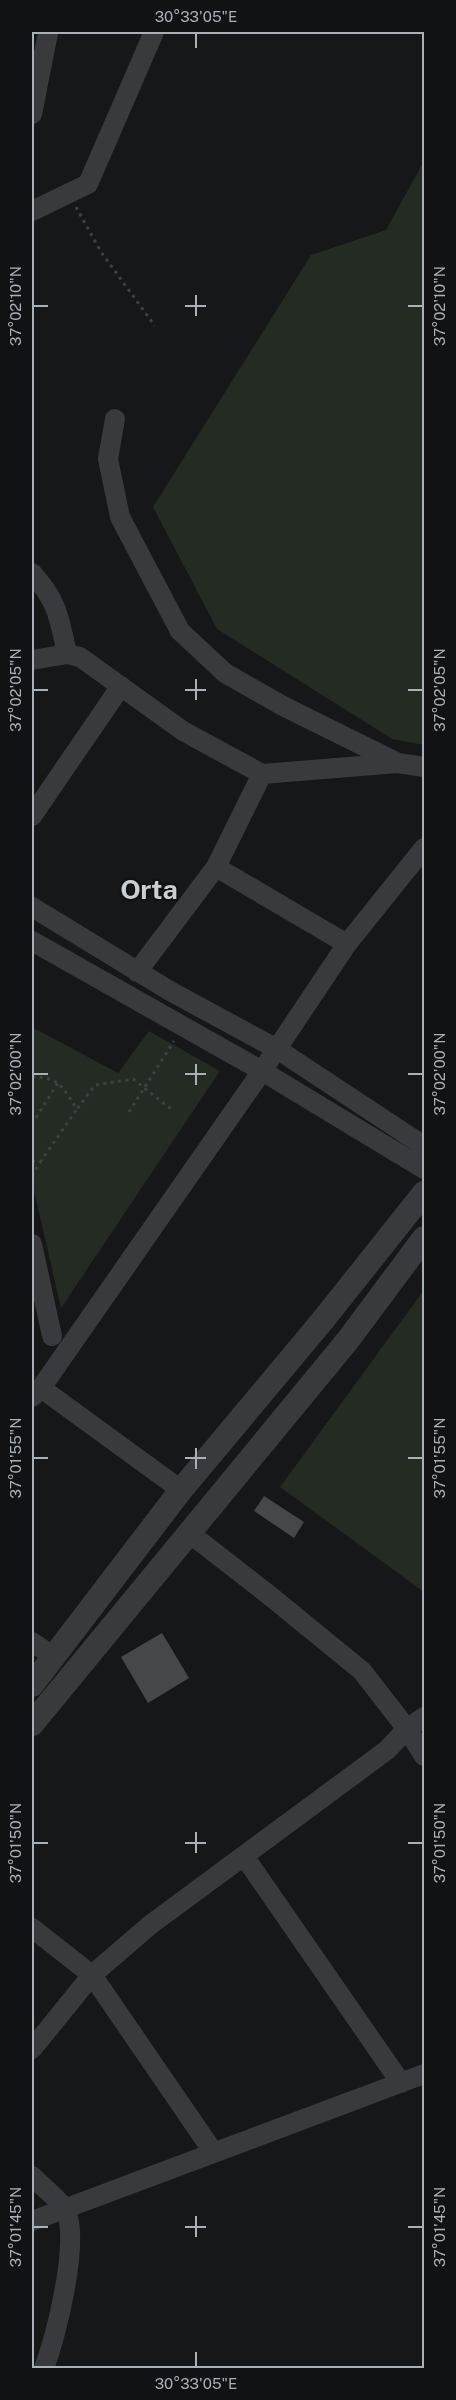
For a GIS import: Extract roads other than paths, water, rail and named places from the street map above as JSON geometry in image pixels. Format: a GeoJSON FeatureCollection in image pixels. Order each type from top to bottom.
{"type":"FeatureCollection","features":[{"type":"Feature","properties":{"kind":"street"},"geometry":{"type":"LineString","coordinates":[[32,211],[88,184],[154,32]]}},
{"type":"Feature","properties":{"kind":"street"},"geometry":{"type":"LineString","coordinates":[[32,114],[43,33]]}},
{"type":"Feature","properties":{"kind":"street"},"geometry":{"type":"LineString","coordinates":[[116,419],[108,459],[120,517],[180,631],[225,673],[283,706],[398,763]]}},
{"type":"Feature","properties":{"kind":"street"},"geometry":{"type":"LineString","coordinates":[[32,573],[47,590],[58,612],[67,654]]}},
{"type":"Feature","properties":{"kind":"street"},"geometry":{"type":"LineString","coordinates":[[32,660],[67,654],[80,657],[183,731],[262,774],[398,763],[424,767]]}},
{"type":"Feature","properties":{"kind":"street"},"geometry":{"type":"LineString","coordinates":[[32,816],[121,686]]}},
{"type":"Feature","properties":{"kind":"street"},"geometry":{"type":"LineString","coordinates":[[137,972],[216,867],[262,774]]}},
{"type":"Feature","properties":{"kind":"street"},"geometry":{"type":"LineString","coordinates":[[181,1490],[36,1393],[262,1071],[346,944],[424,848]]}},
{"type":"Feature","properties":{"kind":"street"},"geometry":{"type":"LineString","coordinates":[[216,867],[346,944]]}},
{"type":"Feature","properties":{"kind":"street"},"geometry":{"type":"LineString","coordinates":[[32,908],[137,972],[277,1049],[424,1146]]}},
{"type":"Feature","properties":{"kind":"street"},"geometry":{"type":"LineString","coordinates":[[32,941],[262,1071],[424,1169]]}},
{"type":"Feature","properties":{"kind":"street"},"geometry":{"type":"LineString","coordinates":[[32,1684],[181,1490],[323,1320],[424,1193]]}},
{"type":"Feature","properties":{"kind":"street"},"geometry":{"type":"LineString","coordinates":[[32,1724],[348,1340],[424,1238]]}},
{"type":"Feature","properties":{"kind":"street"},"geometry":{"type":"LineString","coordinates":[[32,1244],[52,1336]]}},
{"type":"Feature","properties":{"kind":"street"},"geometry":{"type":"LineString","coordinates":[[188,1532],[362,1671],[407,1729],[424,1756]]}},
{"type":"Feature","properties":{"kind":"street"},"geometry":{"type":"LineString","coordinates":[[32,1642],[54,1657]]}},
{"type":"Feature","properties":{"kind":"street"},"geometry":{"type":"LineString","coordinates":[[32,2049],[92,1976],[150,1925],[387,1750],[407,1729],[424,1717]]}},
{"type":"Feature","properties":{"kind":"street"},"geometry":{"type":"LineString","coordinates":[[244,1856],[401,2083]]}},
{"type":"Feature","properties":{"kind":"street"},"geometry":{"type":"LineString","coordinates":[[32,1928],[92,1976],[214,2153]]}},
{"type":"Feature","properties":{"kind":"street"},"geometry":{"type":"LineString","coordinates":[[32,2221],[424,2074]]}},
{"type":"Feature","properties":{"kind":"street"},"geometry":{"type":"LineString","coordinates":[[32,2176],[65,2209],[70,2232],[67,2274],[52,2348],[44,2368]]}},
{"type":"Feature","properties":{"kind":"district","name":"Orta"},"geometry":{"type":"Point","coordinates":[149,890]}}]}
